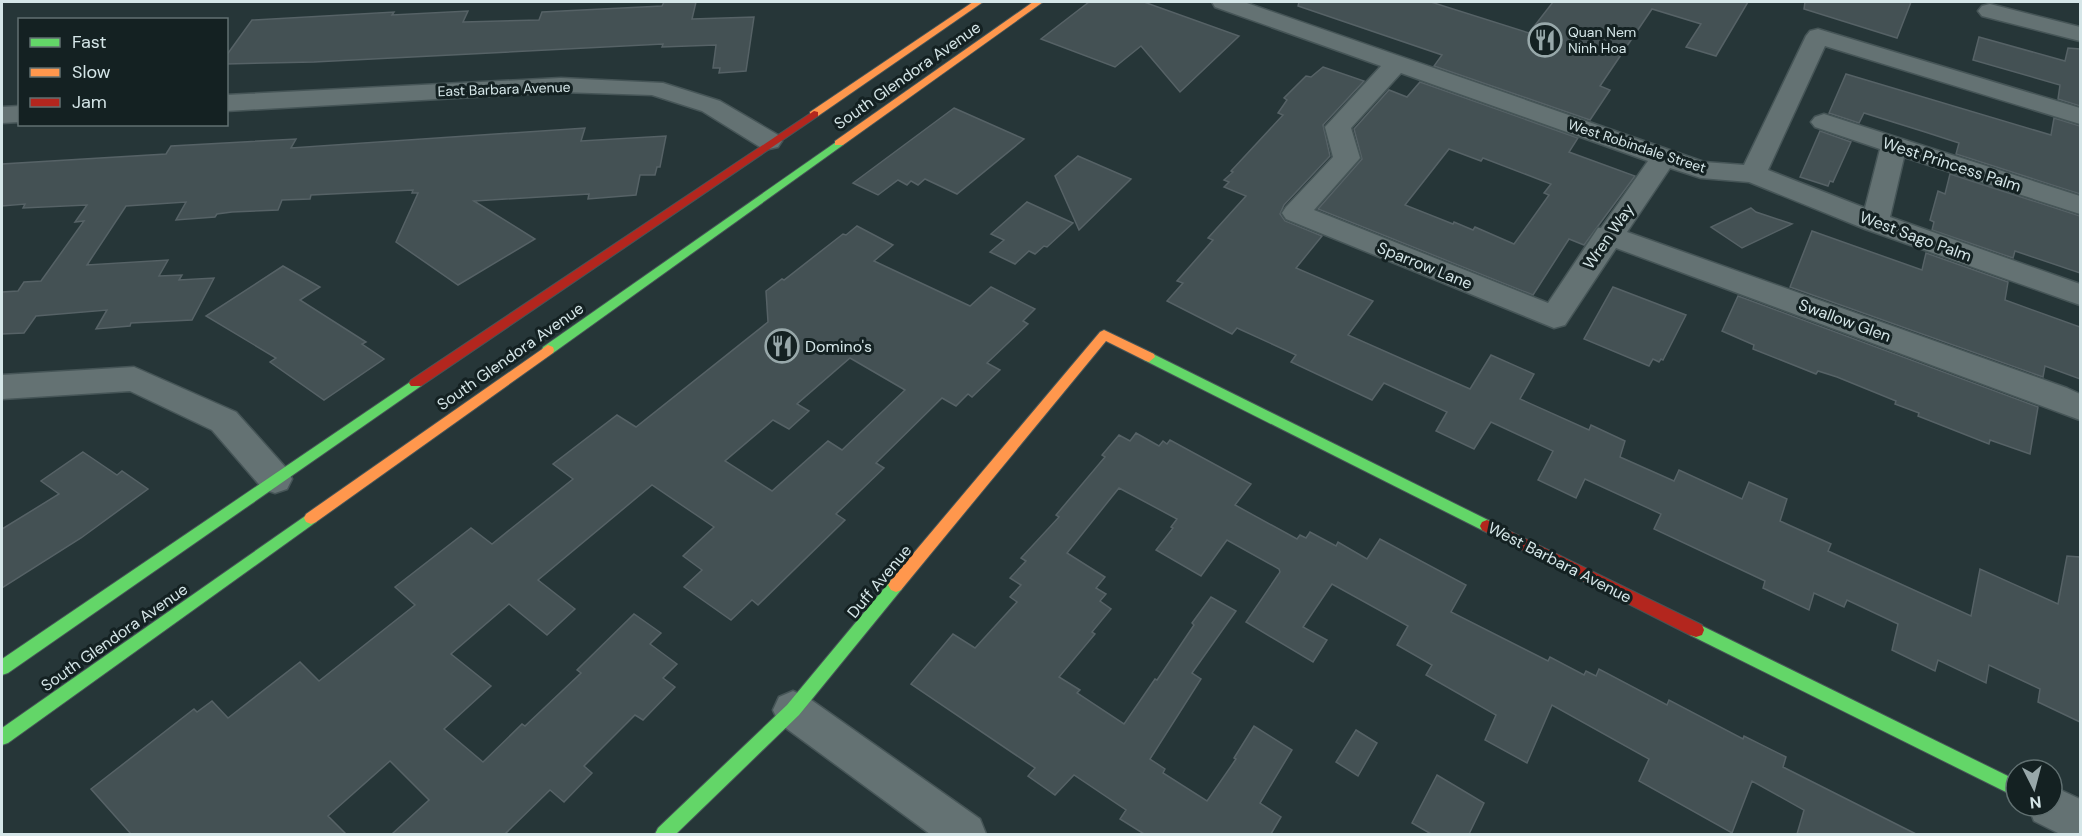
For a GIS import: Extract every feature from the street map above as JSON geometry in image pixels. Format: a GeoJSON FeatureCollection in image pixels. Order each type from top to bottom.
{"type":"FeatureCollection","features":[{"type":"Feature","properties":{"kind":"main road","name":"South Glendora Avenue"},"geometry":{"type":"LineString","coordinates":[[2,668],[275,478],[769,141],[978,2]]}},
{"type":"Feature","properties":{"kind":"main road","name":"South Glendora Avenue"},"geometry":{"type":"LineString","coordinates":[[2,737],[1038,2]]}},
{"type":"Feature","properties":{"kind":"main road"},"geometry":{"type":"LineString","coordinates":[[896,57],[939,73]]}},
{"type":"Feature","properties":{"kind":"main road","name":"Duff Avenue"},"geometry":{"type":"LineString","coordinates":[[664,834],[793,710],[1104,335]]}},
{"type":"Feature","properties":{"kind":"main road","name":"West Barbara Avenue"},"geometry":{"type":"LineString","coordinates":[[1104,335],[2004,783]]}},
{"type":"Feature","properties":{"kind":"street","name":"West Robindale Street"},"geometry":{"type":"LineString","coordinates":[[1222,2],[1701,170],[1753,174]]}},
{"type":"Feature","properties":{"kind":"street"},"geometry":{"type":"LineString","coordinates":[[1990,11],[2080,34]]}},
{"type":"Feature","properties":{"kind":"street"},"geometry":{"type":"LineString","coordinates":[[1753,174],[1818,36],[2080,116]]}},
{"type":"Feature","properties":{"kind":"street","name":"Sparrow Lane"},"geometry":{"type":"LineString","coordinates":[[1397,63],[1338,127],[1347,158],[1296,213],[1554,317]]}},
{"type":"Feature","properties":{"kind":"street","name":"East Barbara Avenue"},"geometry":{"type":"LineString","coordinates":[[228,103],[561,86],[654,88],[711,106],[769,141]]}},
{"type":"Feature","properties":{"kind":"street"},"geometry":{"type":"LineString","coordinates":[[2,115],[18,114]]}},
{"type":"Feature","properties":{"kind":"street","name":"West Princess Palm"},"geometry":{"type":"LineString","coordinates":[[1824,122],[2080,205]]}},
{"type":"Feature","properties":{"kind":"street"},"geometry":{"type":"LineString","coordinates":[[1875,222],[1894,145]]}},
{"type":"Feature","properties":{"kind":"street","name":"Wren Way"},"geometry":{"type":"LineString","coordinates":[[1554,317],[1608,235],[1664,157]]}},
{"type":"Feature","properties":{"kind":"street","name":"West Sago Palm"},"geometry":{"type":"LineString","coordinates":[[1753,174],[1875,222],[2080,296]]}},
{"type":"Feature","properties":{"kind":"street","name":"Swallow Glen"},"geometry":{"type":"LineString","coordinates":[[1608,235],[2056,397],[2080,408]]}},
{"type":"Feature","properties":{"kind":"street"},"geometry":{"type":"LineString","coordinates":[[2,387],[134,379],[224,421],[275,478]]}},
{"type":"Feature","properties":{"kind":"street"},"geometry":{"type":"LineString","coordinates":[[793,710],[965,834]]}},
{"type":"Feature","properties":{"kind":"street"},"geometry":{"type":"LineString","coordinates":[[2064,814],[2080,822]]}},
{"type":"Feature","properties":{"kind":"building"},"geometry":{"type":"Polygon","coordinates":[[[664,2],[696,2],[692,19],[754,17],[746,71],[719,73],[720,68],[713,68],[716,45],[662,47],[663,44],[314,62],[228,64],[228,53],[252,20],[394,12],[392,15],[468,11],[463,22],[539,20],[542,12],[662,6],[664,2]]]}},
{"type":"Feature","properties":{"kind":"building"},"geometry":{"type":"Polygon","coordinates":[[[1089,2],[1144,2],[1239,36],[1180,92],[1141,46],[1115,67],[1041,39],[1089,2]]]}},
{"type":"Feature","properties":{"kind":"building"},"geometry":{"type":"Polygon","coordinates":[[[1299,2],[1431,2],[1529,33],[1553,2],[1748,2],[1716,56],[1686,47],[1701,24],[1652,9],[1600,86],[1610,90],[1590,120],[1434,66],[1442,55],[1298,6],[1299,2]]]}},
{"type":"Feature","properties":{"kind":"building"},"geometry":{"type":"Polygon","coordinates":[[[1805,2],[1911,2],[1897,38],[1804,9],[1805,2]]]}},
{"type":"Feature","properties":{"kind":"building"},"geometry":{"type":"Polygon","coordinates":[[[1979,37],[2065,61],[2068,48],[2080,49],[2080,106],[2058,99],[2060,85],[1973,60],[1979,37]]]}},
{"type":"Feature","properties":{"kind":"building"},"geometry":{"type":"Polygon","coordinates":[[[1323,67],[1364,81],[1323,125],[1330,156],[1284,205],[1280,214],[1285,221],[1322,236],[1296,268],[1373,301],[1348,335],[1470,389],[1491,355],[1534,374],[1520,399],[1589,430],[1591,425],[1625,441],[1620,457],[1674,481],[1679,470],[1742,499],[1749,482],[1787,499],[1780,521],[1831,544],[1828,551],[1971,616],[1980,569],[2058,604],[2067,556],[2080,557],[2080,722],[2038,702],[2040,689],[1989,665],[1986,683],[1938,660],[1935,671],[1892,650],[1898,624],[1847,600],[1844,607],[1814,593],[1809,610],[1763,588],[1765,581],[1654,529],[1661,514],[1585,479],[1576,498],[1538,480],[1553,451],[1491,422],[1474,449],[1436,431],[1447,412],[1384,383],[1372,400],[1291,362],[1296,355],[1237,328],[1232,334],[1167,301],[1183,283],[1177,281],[1213,240],[1208,238],[1246,196],[1224,187],[1229,182],[1224,180],[1283,115],[1278,113],[1287,100],[1284,98],[1306,76],[1311,77],[1323,67]]]}},
{"type":"Feature","properties":{"kind":"building"},"geometry":{"type":"Polygon","coordinates":[[[1846,74],[2051,135],[2054,118],[2080,126],[2080,194],[1956,154],[1959,143],[1925,132],[1864,113],[1859,123],[1829,113],[1846,74]]]}},
{"type":"Feature","properties":{"kind":"building"},"geometry":{"type":"Polygon","coordinates":[[[1420,82],[1578,138],[1569,152],[1635,176],[1584,245],[1569,239],[1533,295],[1318,209],[1362,159],[1354,129],[1389,90],[1407,97],[1420,82]],[[1449,149],[1405,205],[1453,224],[1454,222],[1473,230],[1475,227],[1514,244],[1549,195],[1544,193],[1551,184],[1483,158],[1481,161],[1449,149]]]}},
{"type":"Feature","properties":{"kind":"building"},"geometry":{"type":"Polygon","coordinates":[[[954,108],[1024,139],[957,194],[925,179],[918,185],[911,181],[907,185],[898,180],[878,195],[853,183],[954,108]]]}},
{"type":"Feature","properties":{"kind":"building"},"geometry":{"type":"Polygon","coordinates":[[[585,128],[581,141],[666,136],[660,167],[657,167],[655,175],[640,175],[636,195],[588,199],[589,194],[474,201],[535,239],[458,285],[396,242],[418,193],[412,193],[413,190],[311,195],[310,199],[282,200],[278,210],[232,212],[217,214],[215,217],[176,220],[186,202],[126,206],[87,265],[168,260],[159,276],[182,275],[179,280],[214,278],[192,320],[131,323],[130,326],[96,329],[107,310],[36,316],[24,333],[2,334],[2,292],[18,291],[24,282],[41,281],[84,221],[75,222],[87,205],[23,208],[25,204],[2,206],[2,164],[166,154],[171,146],[296,139],[291,148],[585,128]]]}},
{"type":"Feature","properties":{"kind":"building"},"geometry":{"type":"Polygon","coordinates":[[[1820,131],[1851,142],[1833,182],[1830,181],[1828,186],[1800,177],[1820,131]]]}},
{"type":"Feature","properties":{"kind":"building"},"geometry":{"type":"Polygon","coordinates":[[[1078,156],[1131,179],[1079,230],[1055,176],[1078,156]]]}},
{"type":"Feature","properties":{"kind":"building"},"geometry":{"type":"Polygon","coordinates":[[[1950,174],[2080,216],[2080,273],[2015,251],[2013,258],[1932,230],[1934,222],[1930,220],[1938,191],[1945,194],[1950,174]]]}},
{"type":"Feature","properties":{"kind":"building"},"geometry":{"type":"Polygon","coordinates":[[[1027,202],[1073,223],[1047,247],[1044,246],[1035,254],[1029,251],[1015,264],[990,252],[1004,240],[991,234],[1027,202]]]}},
{"type":"Feature","properties":{"kind":"building"},"geometry":{"type":"Polygon","coordinates":[[[1751,208],[1756,212],[1792,224],[1742,248],[1711,227],[1751,208]]]}},
{"type":"Feature","properties":{"kind":"building"},"geometry":{"type":"Polygon","coordinates":[[[857,226],[893,245],[874,261],[970,306],[991,287],[1035,309],[1023,321],[1028,324],[987,363],[1000,370],[972,397],[968,394],[956,406],[942,398],[876,463],[884,468],[836,514],[845,520],[758,605],[752,600],[731,620],[684,587],[702,570],[683,556],[714,527],[652,485],[538,580],[575,609],[547,635],[509,604],[451,654],[491,686],[444,729],[483,762],[522,724],[525,726],[581,673],[577,670],[634,614],[661,633],[650,644],[677,664],[663,678],[675,687],[643,720],[635,715],[584,766],[592,773],[564,802],[550,790],[505,834],[392,834],[429,800],[390,761],[328,816],[346,834],[131,834],[91,789],[194,709],[197,712],[212,701],[228,718],[300,662],[319,681],[415,605],[395,587],[471,528],[492,544],[573,479],[553,464],[617,415],[636,427],[768,322],[766,291],[782,279],[784,280],[843,234],[846,235],[857,226]],[[850,358],[797,404],[809,411],[789,429],[773,420],[725,461],[772,491],[828,441],[842,450],[905,390],[850,358]]]}},
{"type":"Feature","properties":{"kind":"building"},"geometry":{"type":"Polygon","coordinates":[[[1812,231],[1922,270],[1926,253],[2008,282],[2005,300],[2080,327],[2080,379],[2045,366],[2043,377],[1790,287],[1812,231]]]}},
{"type":"Feature","properties":{"kind":"building"},"geometry":{"type":"Polygon","coordinates":[[[283,266],[320,287],[300,300],[366,342],[362,344],[384,359],[324,400],[270,362],[276,358],[206,316],[283,266]]]}},
{"type":"Feature","properties":{"kind":"building"},"geometry":{"type":"Polygon","coordinates":[[[1613,287],[1686,315],[1663,360],[1659,362],[1653,359],[1649,366],[1584,339],[1613,287]]]}},
{"type":"Feature","properties":{"kind":"building"},"geometry":{"type":"Polygon","coordinates":[[[1738,296],[2038,407],[2030,454],[1990,440],[1989,444],[1918,416],[1919,413],[1895,404],[1896,401],[1837,377],[1818,371],[1816,374],[1753,349],[1754,345],[1722,331],[1738,296]]]}},
{"type":"Feature","properties":{"kind":"building"},"geometry":{"type":"Polygon","coordinates":[[[1136,433],[1159,446],[1163,441],[1167,444],[1170,440],[1251,484],[1235,505],[1297,539],[1300,535],[1306,538],[1310,532],[1336,546],[1338,542],[1367,559],[1380,539],[1466,585],[1451,612],[1548,661],[1550,657],[1584,675],[1586,671],[1596,676],[1599,669],[1667,705],[1669,700],[1743,739],[1744,736],[1786,757],[1783,767],[1916,834],[1797,834],[1804,810],[1752,781],[1732,833],[1639,781],[1649,759],[1552,705],[1527,763],[1485,740],[1496,715],[1426,675],[1432,665],[1397,645],[1408,626],[1332,584],[1303,627],[1327,640],[1313,662],[1246,622],[1280,572],[1279,569],[1227,540],[1201,576],[1156,550],[1177,519],[1119,488],[1067,553],[1105,577],[1096,588],[1106,594],[1100,601],[1111,609],[1092,632],[1095,634],[1059,677],[1080,690],[1077,693],[1124,724],[1155,679],[1157,680],[1211,597],[1236,611],[1192,673],[1201,679],[1150,759],[1165,769],[1163,773],[1207,801],[1236,759],[1234,758],[1254,726],[1292,750],[1260,803],[1281,817],[1271,834],[1144,834],[1120,819],[1126,810],[1074,775],[1055,795],[1028,776],[1035,768],[911,684],[953,634],[975,648],[1017,602],[1010,597],[1021,585],[1010,578],[1026,561],[1021,558],[1059,517],[1056,515],[1105,457],[1102,455],[1119,435],[1130,441],[1136,433]]]}},
{"type":"Feature","properties":{"kind":"building"},"geometry":{"type":"Polygon","coordinates":[[[83,452],[117,475],[122,471],[148,489],[81,538],[2,588],[2,529],[59,494],[41,481],[83,452]]]}},
{"type":"Feature","properties":{"kind":"building"},"geometry":{"type":"Polygon","coordinates":[[[1356,730],[1377,743],[1358,776],[1336,762],[1356,730]]]}},
{"type":"Feature","properties":{"kind":"building"},"geometry":{"type":"Polygon","coordinates":[[[1437,775],[1484,803],[1469,834],[1431,834],[1412,823],[1437,775]]]}},
{"type":"Feature","properties":{"kind":"traffic: fast"},"geometry":{"type":"LineString","coordinates":[[548,350],[839,143]]}},
{"type":"Feature","properties":{"kind":"traffic: fast"},"geometry":{"type":"LineString","coordinates":[[1149,357],[1487,526]]}},
{"type":"Feature","properties":{"kind":"traffic: fast"},"geometry":{"type":"LineString","coordinates":[[2,668],[416,383]]}},
{"type":"Feature","properties":{"kind":"traffic: fast"},"geometry":{"type":"LineString","coordinates":[[2,737],[311,518]]}},
{"type":"Feature","properties":{"kind":"traffic: fast"},"geometry":{"type":"LineString","coordinates":[[664,834],[793,710],[896,585]]}},
{"type":"Feature","properties":{"kind":"traffic: fast"},"geometry":{"type":"LineString","coordinates":[[1696,630],[2004,783]]}},
{"type":"Feature","properties":{"kind":"traffic: slow"},"geometry":{"type":"LineString","coordinates":[[814,114],[978,2]]}},
{"type":"Feature","properties":{"kind":"traffic: slow"},"geometry":{"type":"LineString","coordinates":[[839,143],[1038,2]]}},
{"type":"Feature","properties":{"kind":"traffic: slow"},"geometry":{"type":"LineString","coordinates":[[896,585],[1104,335],[1149,357]]}},
{"type":"Feature","properties":{"kind":"traffic: slow"},"geometry":{"type":"LineString","coordinates":[[311,518],[548,350]]}},
{"type":"Feature","properties":{"kind":"traffic: jam"},"geometry":{"type":"LineString","coordinates":[[416,383],[814,114]]}},
{"type":"Feature","properties":{"kind":"traffic: jam"},"geometry":{"type":"LineString","coordinates":[[1487,526],[1696,630]]}},
{"type":"Feature","properties":{"kind":"place","name":"Quan Nem Ninh Hoa"},"geometry":{"type":"Point","coordinates":[1545,40]}},
{"type":"Feature","properties":{"kind":"place","name":"Domino's"},"geometry":{"type":"Point","coordinates":[782,346]}}]}
